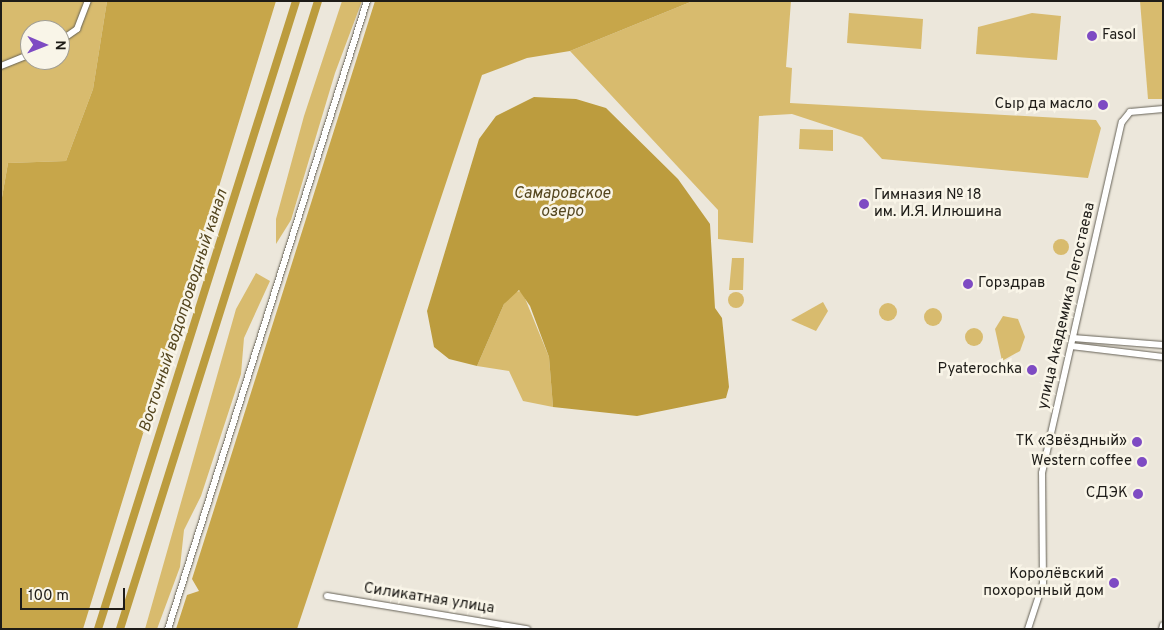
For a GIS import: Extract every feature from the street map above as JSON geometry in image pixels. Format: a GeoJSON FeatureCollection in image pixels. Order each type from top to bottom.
{"type":"FeatureCollection","features":[{"type":"Feature","properties":{"kind":"street"},"geometry":{"type":"LineString","coordinates":[[70,35],[77,30],[88,1]]}},
{"type":"Feature","properties":{"kind":"street"},"geometry":{"type":"LineString","coordinates":[[168,629],[368,1]]}},
{"type":"Feature","properties":{"kind":"street"},"geometry":{"type":"LineString","coordinates":[[1,66],[20,58]]}},
{"type":"Feature","properties":{"kind":"street","name":"улица Академика Легостаева"},"geometry":{"type":"LineString","coordinates":[[1028,629],[1043,583],[1042,473],[1122,122],[1130,112],[1163,109]]}},
{"type":"Feature","properties":{"kind":"street"},"geometry":{"type":"LineString","coordinates":[[1073,338],[1163,345]]}},
{"type":"Feature","properties":{"kind":"street"},"geometry":{"type":"LineString","coordinates":[[1071,346],[1163,357]]}},
{"type":"Feature","properties":{"kind":"street","name":"Силикатная улица"},"geometry":{"type":"LineString","coordinates":[[327,596],[527,629]]}},
{"type":"Feature","properties":{"kind":"street"},"geometry":{"type":"LineString","coordinates":[[1162,629],[1163,625]]}},
{"type":"Feature","properties":{"kind":"shaded area"},"geometry":{"type":"Polygon","coordinates":[[[1,1],[107,1],[93,89],[66,161],[8,163],[1,203],[1,1]]]}},
{"type":"Feature","properties":{"kind":"shaded area"},"geometry":{"type":"Polygon","coordinates":[[[107,1],[276,1],[83,629],[1,629],[1,203],[8,163],[66,161],[93,89],[107,1]]]}},
{"type":"Feature","properties":{"kind":"shaded area"},"geometry":{"type":"Polygon","coordinates":[[[342,1],[362,1],[335,73],[291,220],[276,244],[276,219],[304,116],[342,1]]]}},
{"type":"Feature","properties":{"kind":"shaded area"},"geometry":{"type":"Polygon","coordinates":[[[375,1],[693,1],[570,51],[527,58],[482,75],[297,629],[176,629],[187,595],[199,591],[192,579],[375,1]]]}},
{"type":"Feature","properties":{"kind":"shaded area"},"geometry":{"type":"Polygon","coordinates":[[[693,1],[791,1],[786,67],[792,68],[790,103],[1096,120],[1101,128],[1088,178],[882,159],[862,137],[792,114],[759,116],[753,243],[718,239],[718,210],[570,51],[693,1]]]}},
{"type":"Feature","properties":{"kind":"shaded area"},"geometry":{"type":"Polygon","coordinates":[[[1140,1],[1163,1],[1163,99],[1148,99],[1140,1]]]}},
{"type":"Feature","properties":{"kind":"shaded area"},"geometry":{"type":"Polygon","coordinates":[[[849,13],[923,19],[921,49],[847,43],[849,13]]]}},
{"type":"Feature","properties":{"kind":"shaded area"},"geometry":{"type":"Polygon","coordinates":[[[1032,13],[1061,16],[1057,60],[976,54],[978,27],[1032,13]]]}},
{"type":"Feature","properties":{"kind":"shaded area"},"geometry":{"type":"Polygon","coordinates":[[[800,129],[833,130],[833,151],[799,149],[800,129]]]}},
{"type":"Feature","properties":{"kind":"shaded area"},"geometry":{"type":"Polygon","coordinates":[[[1058,239],[1064,239],[1069,244],[1067,253],[1058,255],[1053,250],[1053,244],[1058,239]]]}},
{"type":"Feature","properties":{"kind":"shaded area"},"geometry":{"type":"Polygon","coordinates":[[[732,258],[744,258],[743,290],[729,290],[732,258]]]}},
{"type":"Feature","properties":{"kind":"shaded area"},"geometry":{"type":"Polygon","coordinates":[[[256,273],[270,281],[244,338],[241,374],[201,496],[184,530],[180,567],[157,629],[145,629],[236,309],[256,273]]]}},
{"type":"Feature","properties":{"kind":"shaded area"},"geometry":{"type":"Polygon","coordinates":[[[522,291],[549,357],[553,407],[523,401],[509,371],[477,366],[504,304],[512,292],[522,291]]]}},
{"type":"Feature","properties":{"kind":"shaded area"},"geometry":{"type":"Polygon","coordinates":[[[733,292],[739,292],[744,297],[742,306],[733,308],[728,303],[728,297],[733,292]]]}},
{"type":"Feature","properties":{"kind":"shaded area"},"geometry":{"type":"Polygon","coordinates":[[[823,302],[828,311],[816,331],[791,320],[823,302]]]}},
{"type":"Feature","properties":{"kind":"shaded area"},"geometry":{"type":"Polygon","coordinates":[[[888,303],[894,306],[897,312],[894,318],[888,321],[882,318],[879,312],[882,306],[888,303]]]}},
{"type":"Feature","properties":{"kind":"shaded area"},"geometry":{"type":"Polygon","coordinates":[[[933,308],[939,311],[942,317],[939,323],[933,326],[927,323],[924,317],[927,311],[933,308]]]}},
{"type":"Feature","properties":{"kind":"shaded area"},"geometry":{"type":"Polygon","coordinates":[[[1003,316],[1018,319],[1025,337],[1020,351],[1002,361],[995,329],[1003,316]]]}},
{"type":"Feature","properties":{"kind":"shaded area"},"geometry":{"type":"Polygon","coordinates":[[[974,328],[980,331],[983,337],[980,343],[974,346],[968,343],[965,337],[968,331],[974,328]]]}},
{"type":"Feature","properties":{"kind":"water","name":"Самаровское озеро"},"geometry":{"type":"Polygon","coordinates":[[[534,97],[576,99],[606,108],[678,179],[710,224],[715,308],[722,318],[729,387],[726,398],[637,416],[553,407],[549,357],[530,306],[519,290],[504,304],[477,366],[449,359],[434,347],[427,311],[479,139],[496,116],[534,97]]]}},
{"type":"Feature","properties":{"kind":"waterway","name":"Восточный водопроводный канал"},"geometry":{"type":"LineString","coordinates":[[98,629],[296,1]]}},
{"type":"Feature","properties":{"kind":"waterway","name":"Восточный водопроводный канал"},"geometry":{"type":"LineString","coordinates":[[120,629],[318,1]]}},
{"type":"Feature","properties":{"kind":"place","name":"Fasol"},"geometry":{"type":"Point","coordinates":[1092,36]}},
{"type":"Feature","properties":{"kind":"place","name":"Сыр да масло"},"geometry":{"type":"Point","coordinates":[1103,105]}},
{"type":"Feature","properties":{"kind":"place","name":"Гимназия № 18 им. И.Я. Илюшина"},"geometry":{"type":"Point","coordinates":[864,204]}},
{"type":"Feature","properties":{"kind":"place","name":"Горздрав"},"geometry":{"type":"Point","coordinates":[968,284]}},
{"type":"Feature","properties":{"kind":"place","name":"Pyaterochka"},"geometry":{"type":"Point","coordinates":[1032,370]}},
{"type":"Feature","properties":{"kind":"place","name":"ТК «Звёздный»"},"geometry":{"type":"Point","coordinates":[1137,442]}},
{"type":"Feature","properties":{"kind":"place","name":"Western coffee"},"geometry":{"type":"Point","coordinates":[1142,462]}},
{"type":"Feature","properties":{"kind":"place","name":"СДЭК"},"geometry":{"type":"Point","coordinates":[1138,494]}},
{"type":"Feature","properties":{"kind":"place","name":"Королёвский похоронный дом"},"geometry":{"type":"Point","coordinates":[1114,583]}}]}
